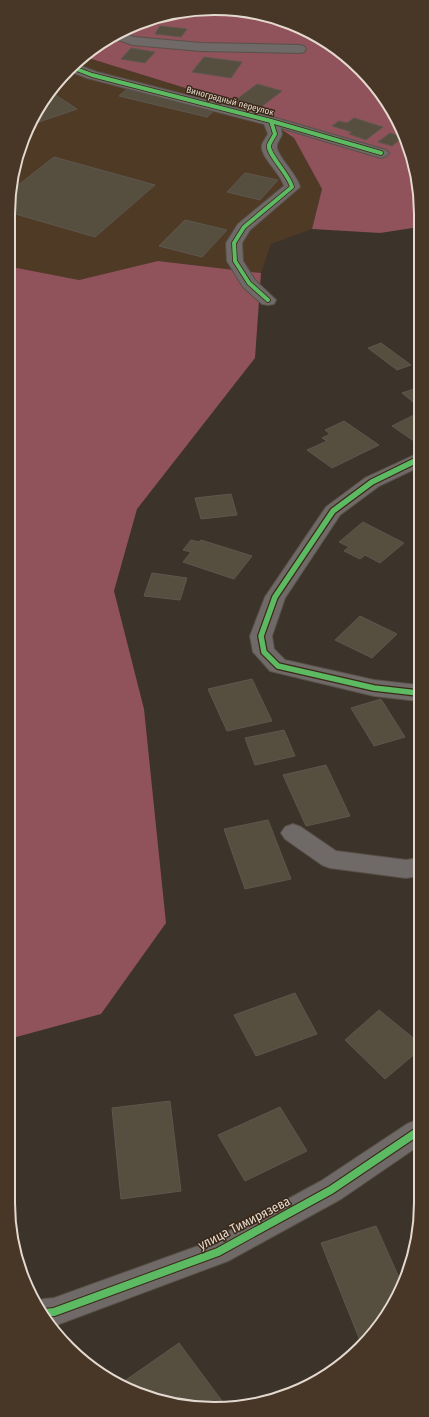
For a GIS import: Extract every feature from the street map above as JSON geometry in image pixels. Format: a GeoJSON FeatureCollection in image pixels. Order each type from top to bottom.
{"type":"FeatureCollection","features":[{"type":"Feature","properties":{"kind":"street"},"geometry":{"type":"LineString","coordinates":[[123,38],[133,41],[201,48],[299,50]]}},
{"type":"Feature","properties":{"kind":"street","name":"Виноградный переулок"},"geometry":{"type":"LineString","coordinates":[[78,69],[92,75],[271,121],[381,153]]}},
{"type":"Feature","properties":{"kind":"street"},"geometry":{"type":"LineString","coordinates":[[268,300],[249,283],[235,261],[234,243],[244,227],[292,187],[292,181],[289,174],[270,154],[269,146],[275,134],[271,121]]}},
{"type":"Feature","properties":{"kind":"street"},"geometry":{"type":"LineString","coordinates":[[414,461],[372,482],[333,512],[275,597],[261,636],[264,652],[278,666],[374,688],[414,693]]}},
{"type":"Feature","properties":{"kind":"street"},"geometry":{"type":"LineString","coordinates":[[293,833],[330,859],[406,869],[414,868]]}},
{"type":"Feature","properties":{"kind":"street","name":"улица Тимирязева"},"geometry":{"type":"LineString","coordinates":[[49,1313],[54,1312],[218,1252],[331,1190],[414,1134]]}},
{"type":"Feature","properties":{"kind":"shaded area"},"geometry":{"type":"Polygon","coordinates":[[[201,15],[228,15],[253,19],[291,30],[303,36],[336,56],[356,73],[373,93],[387,115],[399,138],[407,163],[414,201],[414,228],[380,233],[312,229],[322,189],[294,138],[250,108],[90,59],[115,42],[138,30],[163,22],[201,15]]]}},
{"type":"Feature","properties":{"kind":"shaded area"},"geometry":{"type":"Polygon","coordinates":[[[90,59],[250,108],[294,138],[322,189],[312,229],[271,244],[261,273],[159,261],[79,280],[15,268],[15,201],[22,163],[30,138],[36,126],[56,93],[73,73],[90,59]]]}},
{"type":"Feature","properties":{"kind":"shaded area"},"geometry":{"type":"Polygon","coordinates":[[[158,261],[261,273],[255,358],[137,509],[114,591],[144,709],[166,923],[101,1014],[15,1037],[15,268],[79,280],[158,261]]]}},
{"type":"Feature","properties":{"kind":"building"},"geometry":{"type":"Polygon","coordinates":[[[160,26],[187,29],[181,37],[155,34],[160,26]]]}},
{"type":"Feature","properties":{"kind":"building"},"geometry":{"type":"Polygon","coordinates":[[[131,48],[155,52],[145,63],[121,59],[131,48]]]}},
{"type":"Feature","properties":{"kind":"building"},"geometry":{"type":"Polygon","coordinates":[[[204,57],[242,62],[231,78],[192,72],[204,57]]]}},
{"type":"Feature","properties":{"kind":"building"},"geometry":{"type":"Polygon","coordinates":[[[257,84],[282,91],[261,107],[236,100],[257,84]]]}},
{"type":"Feature","properties":{"kind":"building"},"geometry":{"type":"Polygon","coordinates":[[[128,88],[216,109],[207,117],[119,96],[128,88]]]}},
{"type":"Feature","properties":{"kind":"building"},"geometry":{"type":"Polygon","coordinates":[[[55,95],[77,109],[38,122],[55,95]]]}},
{"type":"Feature","properties":{"kind":"building"},"geometry":{"type":"Polygon","coordinates":[[[354,118],[383,127],[366,140],[349,134],[352,132],[332,126],[339,121],[347,123],[354,118]]]}},
{"type":"Feature","properties":{"kind":"building"},"geometry":{"type":"Polygon","coordinates":[[[390,133],[398,135],[400,140],[392,146],[378,142],[390,133]]]}},
{"type":"Feature","properties":{"kind":"building"},"geometry":{"type":"Polygon","coordinates":[[[54,157],[155,185],[95,237],[15,214],[17,186],[54,157]]]}},
{"type":"Feature","properties":{"kind":"building"},"geometry":{"type":"Polygon","coordinates":[[[245,173],[278,180],[260,200],[227,192],[245,173]]]}},
{"type":"Feature","properties":{"kind":"building"},"geometry":{"type":"Polygon","coordinates":[[[185,220],[227,230],[202,257],[159,246],[185,220]]]}},
{"type":"Feature","properties":{"kind":"building"},"geometry":{"type":"Polygon","coordinates":[[[381,343],[411,365],[397,370],[368,348],[381,343]]]}},
{"type":"Feature","properties":{"kind":"building"},"geometry":{"type":"Polygon","coordinates":[[[414,389],[414,403],[402,393],[414,389]]]}},
{"type":"Feature","properties":{"kind":"building"},"geometry":{"type":"Polygon","coordinates":[[[414,415],[414,441],[392,426],[414,415]]]}},
{"type":"Feature","properties":{"kind":"building"},"geometry":{"type":"Polygon","coordinates":[[[344,421],[379,445],[332,468],[307,450],[327,441],[322,438],[330,434],[325,430],[344,421]]]}},
{"type":"Feature","properties":{"kind":"building"},"geometry":{"type":"Polygon","coordinates":[[[231,494],[237,515],[201,519],[195,498],[231,494]]]}},
{"type":"Feature","properties":{"kind":"building"},"geometry":{"type":"Polygon","coordinates":[[[363,522],[404,543],[380,563],[365,555],[360,559],[344,551],[349,547],[339,542],[363,522]]]}},
{"type":"Feature","properties":{"kind":"building"},"geometry":{"type":"Polygon","coordinates":[[[191,540],[199,542],[201,540],[252,556],[234,579],[183,562],[191,552],[183,550],[191,540]]]}},
{"type":"Feature","properties":{"kind":"building"},"geometry":{"type":"Polygon","coordinates":[[[152,573],[187,578],[180,600],[144,596],[152,573]]]}},
{"type":"Feature","properties":{"kind":"building"},"geometry":{"type":"Polygon","coordinates":[[[360,616],[397,634],[372,658],[335,640],[360,616]]]}},
{"type":"Feature","properties":{"kind":"building"},"geometry":{"type":"Polygon","coordinates":[[[252,679],[272,721],[227,731],[208,689],[252,679]]]}},
{"type":"Feature","properties":{"kind":"building"},"geometry":{"type":"Polygon","coordinates":[[[381,699],[405,737],[374,746],[351,708],[381,699]]]}},
{"type":"Feature","properties":{"kind":"building"},"geometry":{"type":"Polygon","coordinates":[[[284,730],[295,756],[255,765],[245,738],[284,730]]]}},
{"type":"Feature","properties":{"kind":"building"},"geometry":{"type":"Polygon","coordinates":[[[326,765],[350,816],[306,826],[283,775],[326,765]]]}},
{"type":"Feature","properties":{"kind":"building"},"geometry":{"type":"Polygon","coordinates":[[[268,820],[291,879],[245,889],[224,829],[268,820]]]}},
{"type":"Feature","properties":{"kind":"building"},"geometry":{"type":"Polygon","coordinates":[[[295,993],[317,1034],[256,1056],[234,1015],[295,993]]]}},
{"type":"Feature","properties":{"kind":"building"},"geometry":{"type":"Polygon","coordinates":[[[379,1010],[414,1039],[414,1055],[385,1079],[345,1040],[379,1010]]]}},
{"type":"Feature","properties":{"kind":"building"},"geometry":{"type":"Polygon","coordinates":[[[170,1101],[181,1191],[121,1199],[112,1108],[170,1101]]]}},
{"type":"Feature","properties":{"kind":"building"},"geometry":{"type":"Polygon","coordinates":[[[280,1107],[307,1151],[245,1181],[218,1135],[280,1107]]]}},
{"type":"Feature","properties":{"kind":"building"},"geometry":{"type":"Polygon","coordinates":[[[376,1226],[399,1278],[387,1302],[373,1324],[360,1340],[321,1243],[376,1226]]]}},
{"type":"Feature","properties":{"kind":"building"},"geometry":{"type":"Polygon","coordinates":[[[179,1343],[223,1402],[201,1402],[176,1398],[138,1387],[125,1381],[179,1343]]]}},
{"type":"Feature","properties":{"kind":"cycle path"},"geometry":{"type":"LineString","coordinates":[[78,69],[92,75],[271,121],[381,153]]}},
{"type":"Feature","properties":{"kind":"cycle path"},"geometry":{"type":"LineString","coordinates":[[268,300],[249,283],[235,261],[234,243],[244,227],[292,187],[288,175],[269,150],[269,146],[275,134],[271,121]]}},
{"type":"Feature","properties":{"kind":"cycle path"},"geometry":{"type":"LineString","coordinates":[[414,461],[372,482],[333,511],[275,597],[261,636],[264,652],[278,666],[374,688],[414,693]]}},
{"type":"Feature","properties":{"kind":"cycle path"},"geometry":{"type":"LineString","coordinates":[[49,1313],[54,1312],[218,1252],[331,1190],[414,1134]]}}]}
